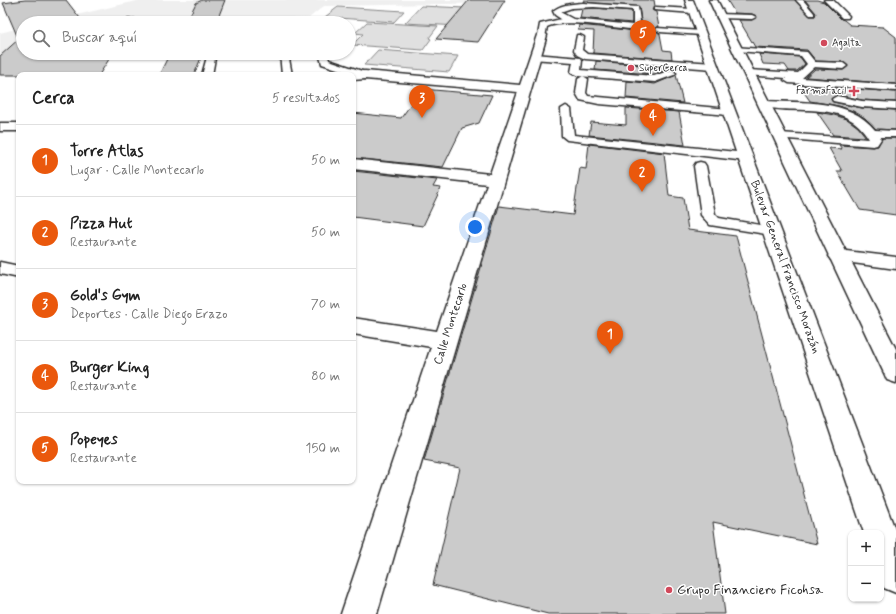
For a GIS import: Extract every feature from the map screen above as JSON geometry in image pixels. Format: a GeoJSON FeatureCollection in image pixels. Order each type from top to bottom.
{"type":"FeatureCollection","features":[{"type":"Feature","properties":{"kind":"main road"},"geometry":{"type":"LineString","coordinates":[[713,0],[737,50],[789,145],[838,256],[896,373]]}},
{"type":"Feature","properties":{"kind":"main road","name":"Bulevar General Francisco Morazán"},"geometry":{"type":"LineString","coordinates":[[691,6],[880,530]]}},
{"type":"Feature","properties":{"kind":"main road","name":"Calle Montecarlo"},"geometry":{"type":"LineString","coordinates":[[359,614],[542,34]]}},
{"type":"Feature","properties":{"kind":"main road"},"geometry":{"type":"LineString","coordinates":[[359,75],[525,89]]}},
{"type":"Feature","properties":{"kind":"main road"},"geometry":{"type":"LineString","coordinates":[[0,127],[16,127]]}},
{"type":"Feature","properties":{"kind":"main road"},"geometry":{"type":"LineString","coordinates":[[356,164],[496,180]]}},
{"type":"Feature","properties":{"kind":"main road"},"geometry":{"type":"LineString","coordinates":[[838,256],[896,263]]}},
{"type":"Feature","properties":{"kind":"main road"},"geometry":{"type":"LineString","coordinates":[[0,268],[16,271]]}},
{"type":"Feature","properties":{"kind":"main road"},"geometry":{"type":"LineString","coordinates":[[356,326],[445,341]]}},
{"type":"Feature","properties":{"kind":"main road","name":"Bulevar General Francisco Morazán"},"geometry":{"type":"LineString","coordinates":[[884,542],[896,576]]}},
{"type":"Feature","properties":{"kind":"lane"},"geometry":{"type":"LineString","coordinates":[[799,0],[812,14]]}},
{"type":"Feature","properties":{"kind":"lane"},"geometry":{"type":"LineString","coordinates":[[827,0],[846,16]]}},
{"type":"Feature","properties":{"kind":"lane"},"geometry":{"type":"LineString","coordinates":[[542,34],[543,26],[550,22],[571,21],[637,28],[636,8],[578,5],[560,7],[556,11],[557,14],[571,21]]}},
{"type":"Feature","properties":{"kind":"lane"},"geometry":{"type":"LineString","coordinates":[[665,22],[691,6]]}},
{"type":"Feature","properties":{"kind":"lane"},"geometry":{"type":"LineString","coordinates":[[656,9],[665,22],[701,33]]}},
{"type":"Feature","properties":{"kind":"lane"},"geometry":{"type":"LineString","coordinates":[[720,16],[752,17]]}},
{"type":"Feature","properties":{"kind":"lane"},"geometry":{"type":"LineString","coordinates":[[580,37],[578,50],[580,54],[586,56],[713,66]]}},
{"type":"Feature","properties":{"kind":"lane"},"geometry":{"type":"LineString","coordinates":[[737,50],[798,63],[843,66]]}},
{"type":"Feature","properties":{"kind":"lane"},"geometry":{"type":"LineString","coordinates":[[758,88],[793,76],[800,76],[798,63],[804,54]]}},
{"type":"Feature","properties":{"kind":"lane"},"geometry":{"type":"LineString","coordinates":[[804,54],[819,55]]}},
{"type":"Feature","properties":{"kind":"lane"},"geometry":{"type":"LineString","coordinates":[[804,54],[812,64]]}},
{"type":"Feature","properties":{"kind":"lane"},"geometry":{"type":"LineString","coordinates":[[535,57],[578,60],[576,72],[578,73],[655,79],[671,73]]}},
{"type":"Feature","properties":{"kind":"lane"},"geometry":{"type":"LineString","coordinates":[[209,72],[211,60]]}},
{"type":"Feature","properties":{"kind":"lane"},"geometry":{"type":"LineString","coordinates":[[285,60],[287,72]]}},
{"type":"Feature","properties":{"kind":"lane"},"geometry":{"type":"LineString","coordinates":[[325,60],[325,62],[351,72]]}},
{"type":"Feature","properties":{"kind":"lane"},"geometry":{"type":"LineString","coordinates":[[583,79],[581,93],[584,98],[600,101],[729,112]]}},
{"type":"Feature","properties":{"kind":"lane"},"geometry":{"type":"LineString","coordinates":[[758,88],[824,83],[896,88]]}},
{"type":"Feature","properties":{"kind":"lane"},"geometry":{"type":"LineString","coordinates":[[824,83],[828,84],[838,93],[840,97],[837,99]]}},
{"type":"Feature","properties":{"kind":"lane"},"geometry":{"type":"LineString","coordinates":[[758,88],[844,112],[856,118],[872,132],[875,140],[873,143],[840,145],[789,145]]}},
{"type":"Feature","properties":{"kind":"lane"},"geometry":{"type":"LineString","coordinates":[[824,98],[862,104],[896,106]]}},
{"type":"Feature","properties":{"kind":"lane"},"geometry":{"type":"LineString","coordinates":[[566,109],[568,136],[571,138],[746,157]]}},
{"type":"Feature","properties":{"kind":"lane"},"geometry":{"type":"LineString","coordinates":[[872,132],[896,134]]}},
{"type":"Feature","properties":{"kind":"lane"},"geometry":{"type":"LineString","coordinates":[[700,166],[708,215],[712,220],[715,222],[772,231]]}},
{"type":"Feature","properties":{"kind":"shaded area"},"geometry":{"type":"Polygon","coordinates":[[[141,0],[504,0],[503,3],[324,6],[312,16],[72,16],[141,0]]]}},
{"type":"Feature","properties":{"kind":"shaded area"},"geometry":{"type":"Polygon","coordinates":[[[421,6],[487,9],[477,27],[405,23],[421,6]]]}},
{"type":"Feature","properties":{"kind":"shaded area"},"geometry":{"type":"Polygon","coordinates":[[[338,7],[404,11],[394,22],[356,19],[356,16],[326,16],[338,7]]]}},
{"type":"Feature","properties":{"kind":"shaded area"},"geometry":{"type":"Polygon","coordinates":[[[367,22],[438,26],[429,38],[431,39],[423,50],[356,45],[356,41],[363,34],[356,32],[367,22]]]}},
{"type":"Feature","properties":{"kind":"shaded area"},"geometry":{"type":"Polygon","coordinates":[[[16,29],[16,55],[0,58],[0,33],[16,29]]]}},
{"type":"Feature","properties":{"kind":"shaded area"},"geometry":{"type":"Polygon","coordinates":[[[378,50],[458,56],[449,72],[364,65],[378,50]]]}},
{"type":"Feature","properties":{"kind":"building"},"geometry":{"type":"Polygon","coordinates":[[[25,0],[66,0],[78,16],[16,16],[16,33],[3,3],[25,0]]]}},
{"type":"Feature","properties":{"kind":"building"},"geometry":{"type":"Polygon","coordinates":[[[202,0],[225,0],[219,16],[190,16],[196,3],[202,0]]]}},
{"type":"Feature","properties":{"kind":"building"},"geometry":{"type":"Polygon","coordinates":[[[469,0],[505,0],[478,42],[436,39],[469,0]]]}},
{"type":"Feature","properties":{"kind":"building"},"geometry":{"type":"Polygon","coordinates":[[[584,0],[654,0],[655,6],[652,10],[656,12],[659,27],[656,27],[655,30],[660,34],[663,50],[671,51],[672,59],[593,53],[594,31],[578,30],[579,25],[638,31],[642,28],[639,7],[583,2],[584,0]]]}},
{"type":"Feature","properties":{"kind":"building"},"geometry":{"type":"Polygon","coordinates":[[[727,0],[795,0],[810,16],[815,16],[816,13],[805,0],[817,0],[824,2],[841,19],[850,25],[883,27],[896,37],[896,84],[806,77],[815,69],[843,70],[848,66],[843,62],[816,61],[807,50],[755,47],[739,20],[752,20],[757,16],[752,14],[735,13],[727,0]]]}},
{"type":"Feature","properties":{"kind":"building"},"geometry":{"type":"Polygon","coordinates":[[[594,8],[632,11],[632,23],[580,18],[582,9],[594,8]]]}},
{"type":"Feature","properties":{"kind":"building"},"geometry":{"type":"Polygon","coordinates":[[[16,42],[16,60],[109,60],[101,72],[16,72],[16,75],[0,75],[0,56],[16,42]]]}},
{"type":"Feature","properties":{"kind":"building"},"geometry":{"type":"Polygon","coordinates":[[[759,54],[800,57],[805,64],[797,71],[789,71],[785,65],[763,64],[759,54]]]}},
{"type":"Feature","properties":{"kind":"building"},"geometry":{"type":"Polygon","coordinates":[[[166,60],[200,60],[195,72],[160,72],[166,60]]]}},
{"type":"Feature","properties":{"kind":"building"},"geometry":{"type":"Polygon","coordinates":[[[596,61],[675,68],[675,71],[670,69],[654,74],[595,70],[596,61]]]}},
{"type":"Feature","properties":{"kind":"building"},"geometry":{"type":"Polygon","coordinates":[[[676,75],[683,103],[626,98],[627,81],[655,84],[676,75]]]}},
{"type":"Feature","properties":{"kind":"building"},"geometry":{"type":"Polygon","coordinates":[[[799,85],[896,92],[896,102],[862,100],[837,95],[831,99],[833,102],[862,108],[896,110],[896,130],[876,129],[865,118],[853,111],[839,106],[810,101],[799,85]]]}},
{"type":"Feature","properties":{"kind":"building"},"geometry":{"type":"Polygon","coordinates":[[[422,89],[492,95],[479,123],[462,128],[443,167],[356,158],[356,113],[401,118],[422,89]]]}},
{"type":"Feature","properties":{"kind":"building"},"geometry":{"type":"Polygon","coordinates":[[[626,108],[679,112],[685,145],[589,135],[591,122],[626,125],[626,108]]]}},
{"type":"Feature","properties":{"kind":"building"},"geometry":{"type":"Polygon","coordinates":[[[817,112],[847,119],[858,127],[866,137],[833,135],[817,112]]]}},
{"type":"Feature","properties":{"kind":"building"},"geometry":{"type":"Polygon","coordinates":[[[882,138],[896,138],[896,215],[860,210],[837,171],[842,171],[829,148],[842,149],[839,145],[873,147],[878,146],[882,138]]]}},
{"type":"Feature","properties":{"kind":"building"},"geometry":{"type":"Polygon","coordinates":[[[589,144],[664,153],[669,196],[683,198],[688,230],[736,236],[817,544],[713,522],[725,614],[548,614],[433,585],[460,468],[424,461],[499,206],[573,215],[580,168],[586,169],[589,144]]]}},
{"type":"Feature","properties":{"kind":"building"},"geometry":{"type":"Polygon","coordinates":[[[356,171],[437,180],[433,187],[441,188],[423,226],[356,217],[356,171]]]}},
{"type":"Feature","properties":{"kind":"place","name":"Agalta"},"geometry":{"type":"Point","coordinates":[824,43]}},
{"type":"Feature","properties":{"kind":"place","name":"Popeyes"},"geometry":{"type":"Point","coordinates":[643,53]}},
{"type":"Feature","properties":{"kind":"place","name":"SuperCerca"},"geometry":{"type":"Point","coordinates":[631,68]}},
{"type":"Feature","properties":{"kind":"place","name":"FarmaFacil"},"geometry":{"type":"Point","coordinates":[854,91]}},
{"type":"Feature","properties":{"kind":"place","name":"Gold's Gym"},"geometry":{"type":"Point","coordinates":[422,118]}},
{"type":"Feature","properties":{"kind":"place","name":"Burger King"},"geometry":{"type":"Point","coordinates":[653,136]}},
{"type":"Feature","properties":{"kind":"place","name":"Pizza Hut"},"geometry":{"type":"Point","coordinates":[642,192]}},
{"type":"Feature","properties":{"kind":"place","name":"Torre Atlas"},"geometry":{"type":"Point","coordinates":[610,354]}},
{"type":"Feature","properties":{"kind":"place","name":"Grupo Financiero Ficohsa"},"geometry":{"type":"Point","coordinates":[669,590]}}]}
